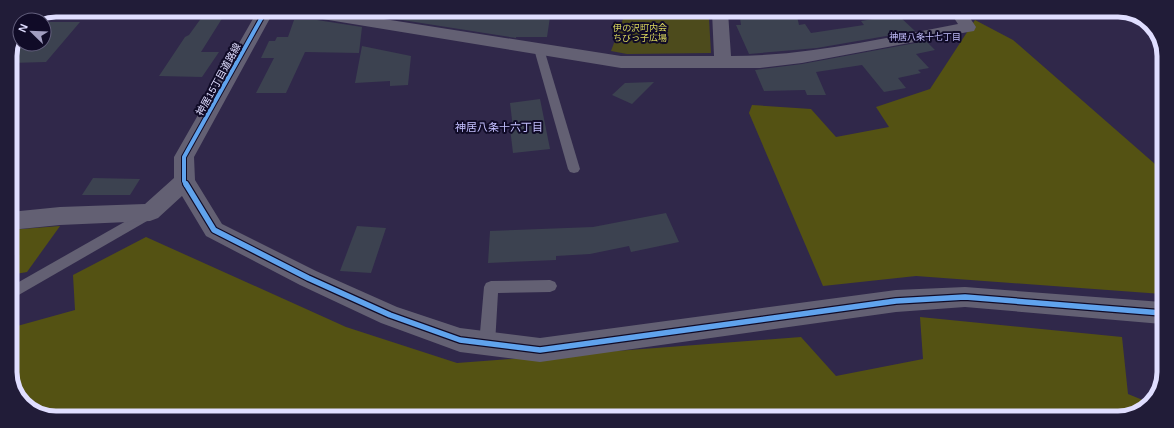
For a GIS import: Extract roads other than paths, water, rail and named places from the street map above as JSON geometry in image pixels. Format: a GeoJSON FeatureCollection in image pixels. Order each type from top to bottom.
{"type":"FeatureCollection","features":[{"type":"Feature","properties":{"kind":"street","name":"神居15丁目道路線"},"geometry":{"type":"LineString","coordinates":[[184,181],[184,157],[262,17]]}},
{"type":"Feature","properties":{"kind":"street"},"geometry":{"type":"LineString","coordinates":[[341,17],[621,62],[760,62],[802,58],[968,27],[961,17]]}},
{"type":"Feature","properties":{"kind":"street"},"geometry":{"type":"LineString","coordinates":[[720,17],[723,62]]}},
{"type":"Feature","properties":{"kind":"street"},"geometry":{"type":"LineString","coordinates":[[17,220],[60,216],[150,212],[184,181],[214,230],[308,278],[390,315],[460,340],[540,350],[896,301],[965,297],[1157,313]]}},
{"type":"Feature","properties":{"kind":"lane"},"geometry":{"type":"LineString","coordinates":[[539,49],[574,169]]}},
{"type":"Feature","properties":{"kind":"lane"},"geometry":{"type":"LineString","coordinates":[[17,290],[150,212]]}},
{"type":"Feature","properties":{"kind":"lane"},"geometry":{"type":"LineString","coordinates":[[487,344],[491,287],[550,286]]}},
{"type":"Feature","properties":{"kind":"district","name":"神居八条十七丁目"},"geometry":{"type":"Point","coordinates":[925,37]}},
{"type":"Feature","properties":{"kind":"district","name":"神居八条十六丁目"},"geometry":{"type":"Point","coordinates":[499,127]}},
{"type":"Feature","properties":{"kind":"park label","name":"伊の沢町内会 ちびっ子広場"},"geometry":{"type":"Point","coordinates":[640,34]}}]}
